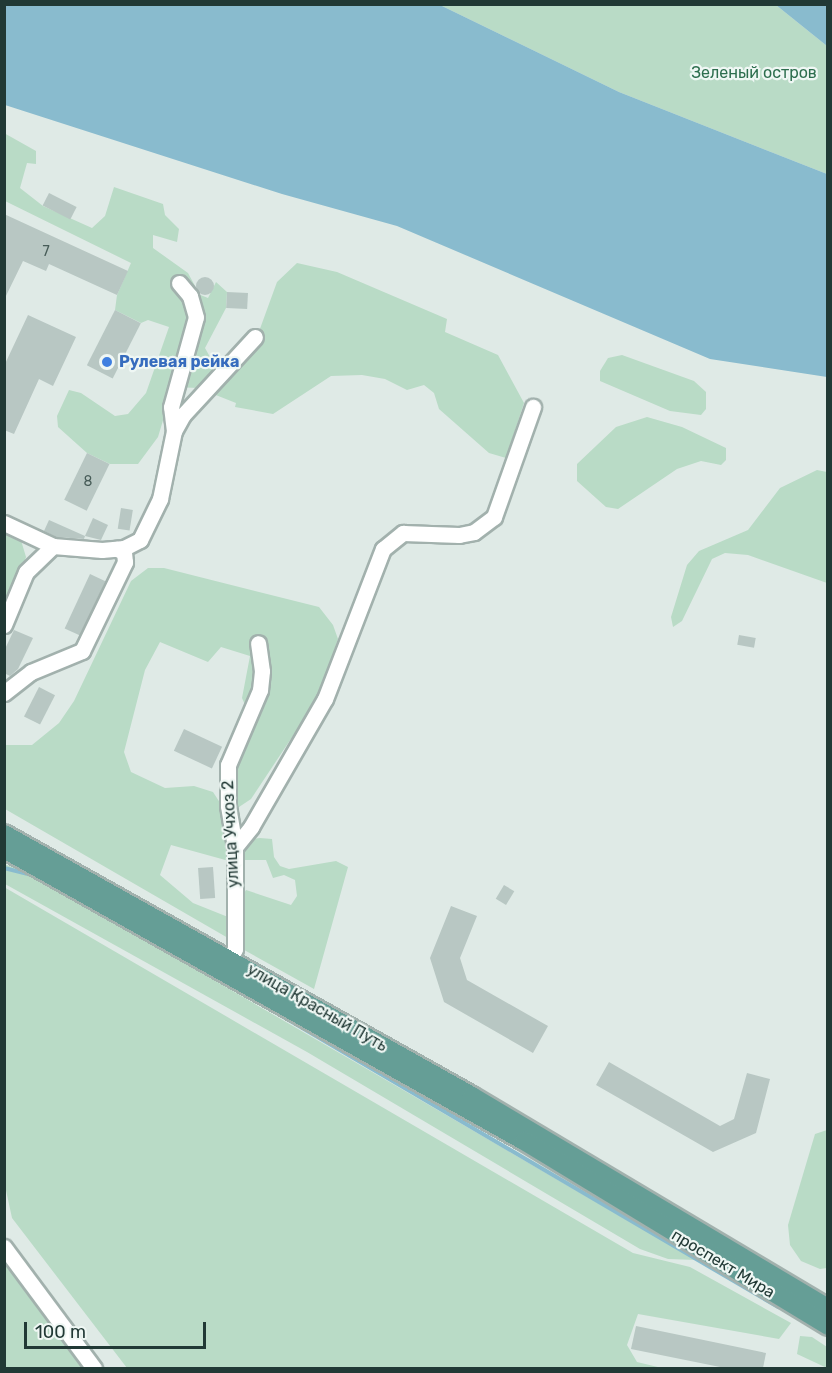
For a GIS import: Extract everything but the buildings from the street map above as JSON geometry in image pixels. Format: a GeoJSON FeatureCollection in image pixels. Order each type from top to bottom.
{"type":"FeatureCollection","features":[{"type":"Feature","properties":{"kind":"main road","name":"улица Красный Путь"},"geometry":{"type":"LineString","coordinates":[[4,834],[230,958],[623,1195]]}},
{"type":"Feature","properties":{"kind":"main road","name":"улица Красный Путь"},"geometry":{"type":"LineString","coordinates":[[4,849],[623,1195]]}},
{"type":"Feature","properties":{"kind":"main road","name":"проспект Мира"},"geometry":{"type":"LineString","coordinates":[[623,1195],[828,1308]]}},
{"type":"Feature","properties":{"kind":"main road","name":"проспект Мира"},"geometry":{"type":"LineString","coordinates":[[623,1195],[828,1326]]}},
{"type":"Feature","properties":{"kind":"street"},"geometry":{"type":"LineString","coordinates":[[174,431],[171,407],[196,317],[190,296],[179,283]]}},
{"type":"Feature","properties":{"kind":"street"},"geometry":{"type":"LineString","coordinates":[[117,549],[140,540],[147,530],[160,499],[174,431],[183,415],[255,336]]}},
{"type":"Feature","properties":{"kind":"street"},"geometry":{"type":"LineString","coordinates":[[235,847],[251,827],[325,699],[383,549],[403,533],[459,535],[474,532],[494,517],[533,407]]}},
{"type":"Feature","properties":{"kind":"street"},"geometry":{"type":"LineString","coordinates":[[4,523],[53,546],[117,549],[124,552],[125,562],[82,651],[31,672],[4,693]]}},
{"type":"Feature","properties":{"kind":"street"},"geometry":{"type":"LineString","coordinates":[[4,625],[26,572],[53,546]]}},
{"type":"Feature","properties":{"kind":"street","name":"улица Учхоз 2"},"geometry":{"type":"LineString","coordinates":[[230,958],[235,949],[235,847],[228,806],[228,765],[260,690],[262,671],[258,643]]}},
{"type":"Feature","properties":{"kind":"street"},"geometry":{"type":"LineString","coordinates":[[4,1247],[94,1368]]}},
{"type":"Feature","properties":{"kind":"green space","name":"Зеленый остров"},"geometry":{"type":"Polygon","coordinates":[[[440,5],[776,5],[827,46],[827,174],[619,92],[440,5]]]}},
{"type":"Feature","properties":{"kind":"green space"},"geometry":{"type":"Polygon","coordinates":[[[4,133],[36,151],[36,164],[27,163],[20,188],[43,206],[92,228],[105,216],[114,187],[163,204],[165,215],[179,229],[177,242],[153,235],[153,248],[188,273],[195,286],[193,292],[208,298],[216,282],[227,292],[226,308],[205,348],[210,357],[238,360],[253,348],[277,282],[297,263],[337,272],[447,319],[445,332],[498,355],[524,403],[506,458],[489,453],[439,409],[434,393],[424,385],[407,390],[385,379],[362,375],[331,376],[273,414],[235,407],[236,403],[198,388],[173,387],[158,437],[138,464],[110,464],[87,453],[58,427],[57,416],[69,390],[81,393],[115,416],[128,414],[146,393],[169,327],[148,320],[141,323],[115,310],[117,295],[131,263],[5,201],[4,133]]]}},
{"type":"Feature","properties":{"kind":"green space"},"geometry":{"type":"Polygon","coordinates":[[[622,355],[694,381],[706,392],[706,409],[701,415],[670,411],[600,381],[600,371],[608,358],[622,355]]]}},
{"type":"Feature","properties":{"kind":"green space"},"geometry":{"type":"Polygon","coordinates":[[[647,417],[682,427],[726,448],[726,460],[721,465],[701,461],[677,469],[618,509],[606,507],[577,481],[577,464],[616,427],[647,417]]]}},
{"type":"Feature","properties":{"kind":"green space"},"geometry":{"type":"Polygon","coordinates":[[[817,470],[827,472],[827,583],[748,555],[725,553],[712,559],[682,621],[673,627],[671,617],[687,565],[699,551],[748,530],[780,488],[817,470]]]}},
{"type":"Feature","properties":{"kind":"green space"},"geometry":{"type":"Polygon","coordinates":[[[5,529],[20,537],[26,557],[14,593],[5,606],[5,529]]]}},
{"type":"Feature","properties":{"kind":"green space"},"geometry":{"type":"Polygon","coordinates":[[[148,568],[164,568],[319,607],[333,625],[338,639],[318,698],[251,799],[236,809],[230,802],[230,789],[246,707],[242,698],[250,656],[221,647],[208,662],[160,642],[145,670],[124,752],[131,772],[165,788],[194,786],[213,792],[226,812],[229,861],[171,845],[160,875],[193,903],[228,917],[228,938],[5,809],[5,745],[32,745],[59,723],[74,701],[131,581],[148,568]]]}},
{"type":"Feature","properties":{"kind":"green space"},"geometry":{"type":"Polygon","coordinates":[[[272,839],[274,857],[280,866],[289,869],[336,861],[348,867],[314,989],[237,946],[241,898],[246,890],[291,905],[297,896],[295,880],[284,875],[273,878],[266,860],[240,860],[239,841],[272,839]]]}},
{"type":"Feature","properties":{"kind":"green space"},"geometry":{"type":"Polygon","coordinates":[[[4,864],[31,874],[696,1260],[668,1259],[640,1249],[307,1052],[5,884],[4,864]]]}},
{"type":"Feature","properties":{"kind":"green space"},"geometry":{"type":"Polygon","coordinates":[[[4,887],[633,1253],[690,1267],[791,1323],[779,1339],[638,1314],[627,1345],[637,1362],[662,1368],[127,1368],[12,1218],[4,1181],[4,887]]]}},
{"type":"Feature","properties":{"kind":"green space"},"geometry":{"type":"Polygon","coordinates":[[[827,1130],[827,1268],[820,1269],[801,1261],[790,1245],[788,1225],[815,1134],[827,1130]]]}},
{"type":"Feature","properties":{"kind":"green space"},"geometry":{"type":"Polygon","coordinates":[[[5,1255],[89,1368],[5,1368],[5,1255]]]}},
{"type":"Feature","properties":{"kind":"green space"},"geometry":{"type":"Polygon","coordinates":[[[800,1336],[812,1337],[827,1347],[827,1368],[797,1354],[800,1336]]]}},
{"type":"Feature","properties":{"kind":"water"},"geometry":{"type":"Polygon","coordinates":[[[5,4],[440,5],[619,92],[827,174],[827,377],[710,359],[397,226],[282,194],[5,105],[5,4]]]}},
{"type":"Feature","properties":{"kind":"water"},"geometry":{"type":"Polygon","coordinates":[[[776,5],[827,5],[827,46],[776,5]]]}},
{"type":"Feature","properties":{"kind":"waterway"},"geometry":{"type":"LineString","coordinates":[[4,868],[33,875]]}},
{"type":"Feature","properties":{"kind":"waterway"},"geometry":{"type":"LineString","coordinates":[[246,995],[778,1307]]}},
{"type":"Feature","properties":{"kind":"place","name":"Рулевая рейка"},"geometry":{"type":"Point","coordinates":[107,362]}}]}
